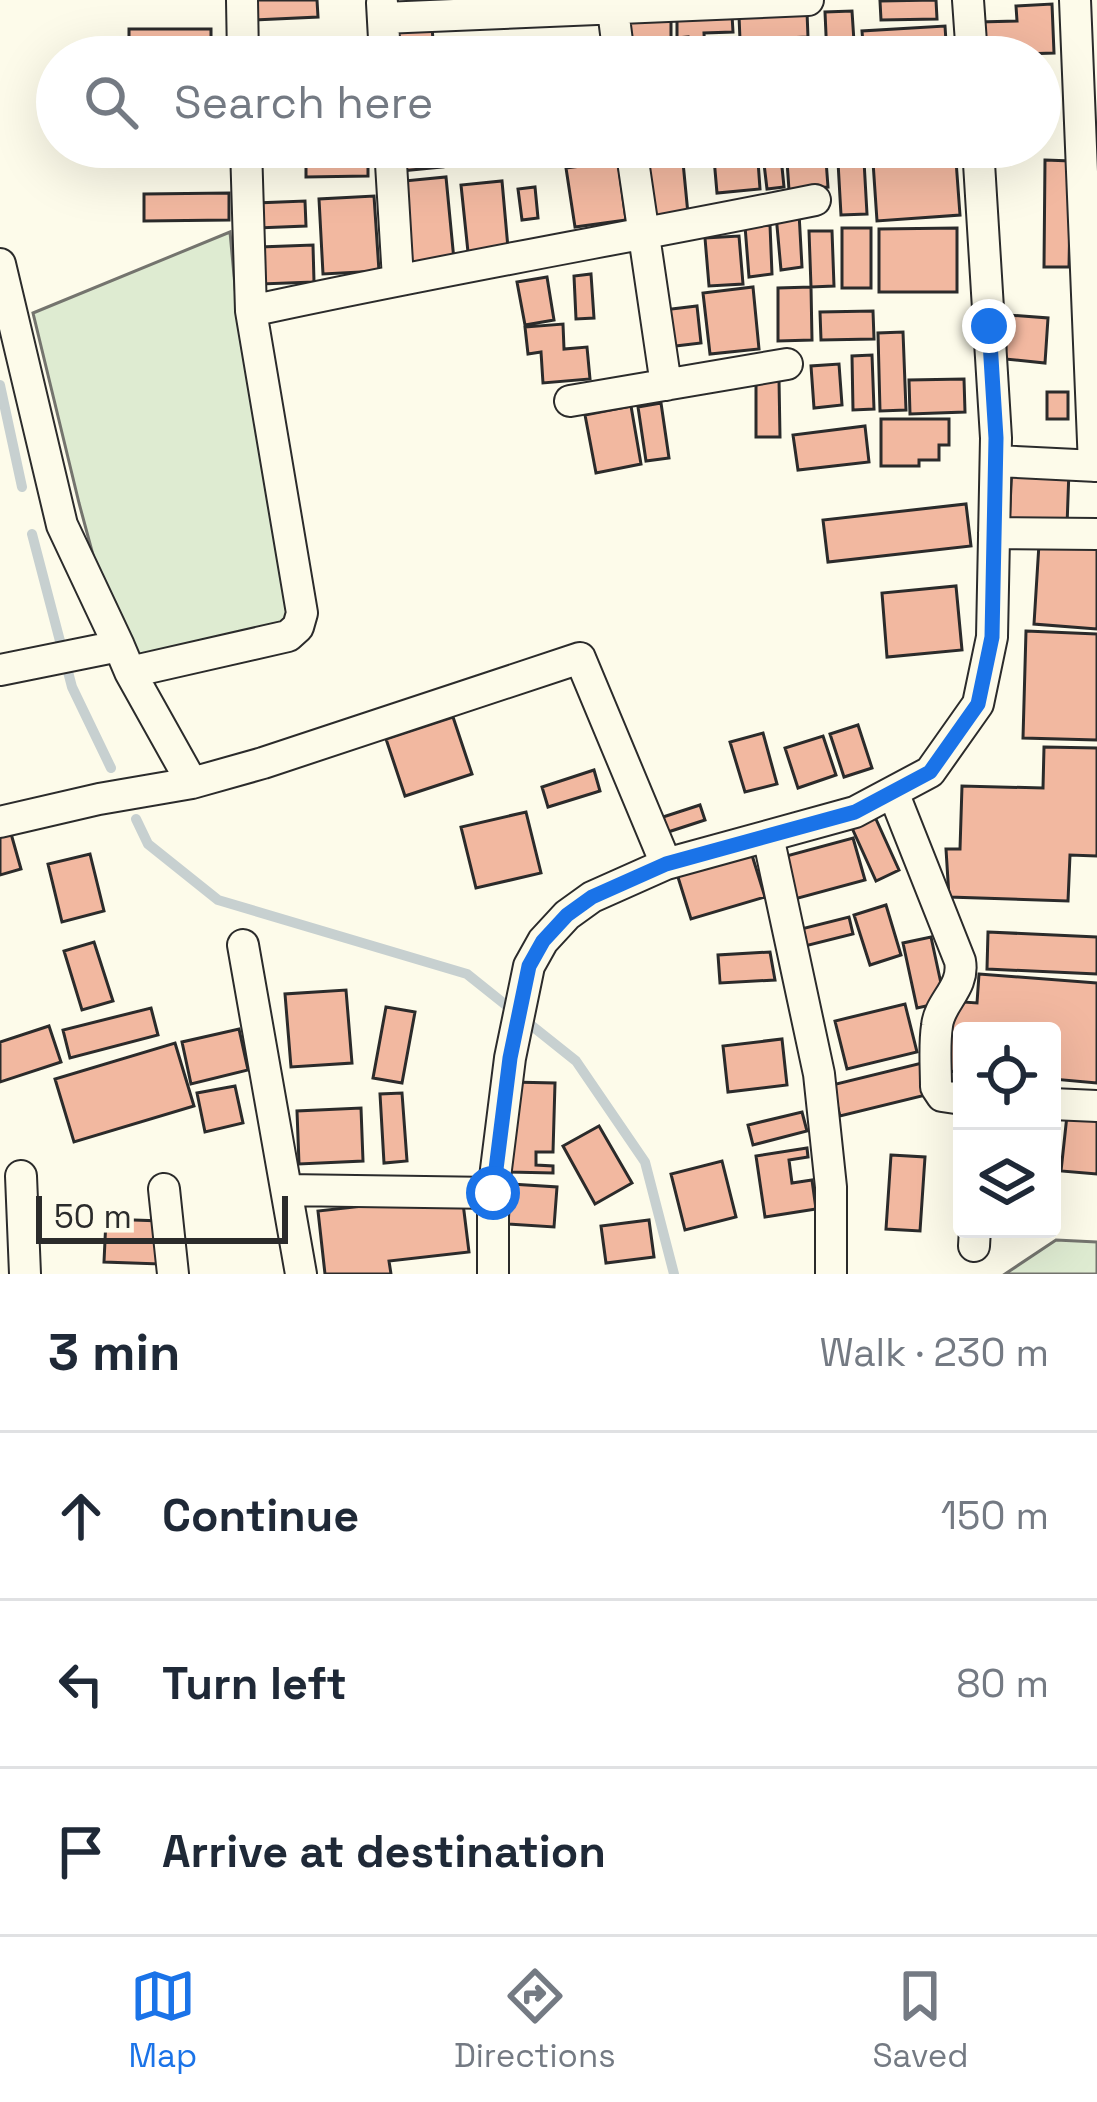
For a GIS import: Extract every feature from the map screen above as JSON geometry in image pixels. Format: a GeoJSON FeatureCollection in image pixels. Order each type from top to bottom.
{"type":"FeatureCollection","features":[{"type":"Feature","properties":{"kind":"street"},"geometry":{"type":"LineString","coordinates":[[242,0],[243,36]]}},
{"type":"Feature","properties":{"kind":"street"},"geometry":{"type":"LineString","coordinates":[[383,9],[613,10],[808,0]]}},
{"type":"Feature","properties":{"kind":"street"},"geometry":{"type":"LineString","coordinates":[[968,0],[971,36]]}},
{"type":"Feature","properties":{"kind":"street"},"geometry":{"type":"LineString","coordinates":[[996,460],[1096,466],[1092,277],[1075,0]]}},
{"type":"Feature","properties":{"kind":"street"},"geometry":{"type":"LineString","coordinates":[[613,10],[616,36]]}},
{"type":"Feature","properties":{"kind":"street"},"geometry":{"type":"LineString","coordinates":[[0,670],[81,655],[124,659],[288,636],[298,627],[302,614],[251,311],[247,168]]}},
{"type":"Feature","properties":{"kind":"street"},"geometry":{"type":"LineString","coordinates":[[391,168],[398,279]]}},
{"type":"Feature","properties":{"kind":"street"},"geometry":{"type":"LineString","coordinates":[[634,168],[666,385]]}},
{"type":"Feature","properties":{"kind":"street"},"geometry":{"type":"LineString","coordinates":[[494,1274],[493,1193],[515,1031],[529,966],[543,941],[592,897],[666,864],[855,812],[930,772],[978,704],[992,637],[996,460],[979,168]]}},
{"type":"Feature","properties":{"kind":"street"},"geometry":{"type":"LineString","coordinates":[[251,311],[815,200]]}},
{"type":"Feature","properties":{"kind":"street"},"geometry":{"type":"LineString","coordinates":[[1,276],[62,525],[124,659],[192,783]]}},
{"type":"Feature","properties":{"kind":"street"},"geometry":{"type":"LineString","coordinates":[[570,401],[787,364]]}},
{"type":"Feature","properties":{"kind":"street"},"geometry":{"type":"LineString","coordinates":[[994,533],[1097,534]]}},
{"type":"Feature","properties":{"kind":"street"},"geometry":{"type":"LineString","coordinates":[[0,822],[192,783],[263,763],[580,658],[666,864]]}},
{"type":"Feature","properties":{"kind":"street"},"geometry":{"type":"LineString","coordinates":[[893,791],[962,972],[937,1020],[936,1087],[942,1096],[953,1098]]}},
{"type":"Feature","properties":{"kind":"street"},"geometry":{"type":"LineString","coordinates":[[768,836],[819,1073],[831,1186],[831,1274]]}},
{"type":"Feature","properties":{"kind":"street"},"geometry":{"type":"LineString","coordinates":[[243,945],[301,1274]]}},
{"type":"Feature","properties":{"kind":"street"},"geometry":{"type":"LineString","coordinates":[[1061,1104],[1097,1106]]}},
{"type":"Feature","properties":{"kind":"street"},"geometry":{"type":"LineString","coordinates":[[22,1176],[25,1274]]}},
{"type":"Feature","properties":{"kind":"street"},"geometry":{"type":"LineString","coordinates":[[164,1189],[172,1274]]}},
{"type":"Feature","properties":{"kind":"street"},"geometry":{"type":"LineString","coordinates":[[287,1190],[493,1193]]}},
{"type":"Feature","properties":{"kind":"green space"},"geometry":{"type":"Polygon","coordinates":[[[230,232],[238,319],[299,643],[127,681],[33,313],[230,232]]]}},
{"type":"Feature","properties":{"kind":"green space"},"geometry":{"type":"Polygon","coordinates":[[[1056,1240],[1097,1242],[1097,1274],[1005,1274],[1056,1240]]]}},
{"type":"Feature","properties":{"kind":"building"},"geometry":{"type":"Polygon","coordinates":[[[253,0],[317,0],[318,17],[254,20],[253,0]]]}},
{"type":"Feature","properties":{"kind":"building"},"geometry":{"type":"Polygon","coordinates":[[[936,0],[937,19],[881,20],[880,1],[936,0]]]}},
{"type":"Feature","properties":{"kind":"building"},"geometry":{"type":"Polygon","coordinates":[[[1052,4],[1053,36],[979,36],[979,22],[1017,21],[1016,6],[1052,4]]]}},
{"type":"Feature","properties":{"kind":"building"},"geometry":{"type":"Polygon","coordinates":[[[852,11],[854,36],[826,36],[825,12],[852,11]]]}},
{"type":"Feature","properties":{"kind":"building"},"geometry":{"type":"Polygon","coordinates":[[[625,12],[671,12],[671,36],[626,36],[625,12]]]}},
{"type":"Feature","properties":{"kind":"building"},"geometry":{"type":"Polygon","coordinates":[[[807,12],[808,36],[740,36],[739,16],[807,12]]]}},
{"type":"Feature","properties":{"kind":"building"},"geometry":{"type":"Polygon","coordinates":[[[732,15],[733,32],[677,36],[677,18],[732,15]]]}},
{"type":"Feature","properties":{"kind":"building"},"geometry":{"type":"Polygon","coordinates":[[[432,25],[433,36],[395,36],[394,27],[432,25]]]}},
{"type":"Feature","properties":{"kind":"building"},"geometry":{"type":"Polygon","coordinates":[[[945,26],[946,36],[862,36],[862,31],[945,26]]]}},
{"type":"Feature","properties":{"kind":"building"},"geometry":{"type":"Polygon","coordinates":[[[129,29],[211,29],[211,36],[129,36],[129,29]]]}},
{"type":"Feature","properties":{"kind":"building"},"geometry":{"type":"Polygon","coordinates":[[[1061,161],[1071,161],[1069,267],[1044,267],[1045,168],[1061,168],[1061,161]]]}},
{"type":"Feature","properties":{"kind":"building"},"geometry":{"type":"Polygon","coordinates":[[[306,168],[368,168],[368,176],[306,177],[306,168]]]}},
{"type":"Feature","properties":{"kind":"building"},"geometry":{"type":"Polygon","coordinates":[[[566,168],[619,168],[626,220],[575,227],[566,168]]]}},
{"type":"Feature","properties":{"kind":"building"},"geometry":{"type":"Polygon","coordinates":[[[642,168],[684,168],[688,214],[647,218],[642,168]]]}},
{"type":"Feature","properties":{"kind":"building"},"geometry":{"type":"Polygon","coordinates":[[[715,168],[758,168],[760,189],[717,193],[715,168]]]}},
{"type":"Feature","properties":{"kind":"building"},"geometry":{"type":"Polygon","coordinates":[[[764,168],[782,168],[784,187],[767,189],[764,168]]]}},
{"type":"Feature","properties":{"kind":"building"},"geometry":{"type":"Polygon","coordinates":[[[787,168],[827,168],[828,187],[789,190],[787,168]]]}},
{"type":"Feature","properties":{"kind":"building"},"geometry":{"type":"Polygon","coordinates":[[[838,168],[864,168],[867,214],[841,215],[838,168]]]}},
{"type":"Feature","properties":{"kind":"building"},"geometry":{"type":"Polygon","coordinates":[[[873,168],[957,168],[960,215],[877,221],[873,168]]]}},
{"type":"Feature","properties":{"kind":"building"},"geometry":{"type":"Polygon","coordinates":[[[446,177],[454,260],[412,264],[404,181],[446,177]]]}},
{"type":"Feature","properties":{"kind":"building"},"geometry":{"type":"Polygon","coordinates":[[[502,181],[508,248],[468,252],[461,185],[502,181]]]}},
{"type":"Feature","properties":{"kind":"building"},"geometry":{"type":"Polygon","coordinates":[[[535,187],[538,218],[522,220],[518,189],[535,187]]]}},
{"type":"Feature","properties":{"kind":"building"},"geometry":{"type":"Polygon","coordinates":[[[229,193],[229,220],[144,221],[144,194],[229,193]]]}},
{"type":"Feature","properties":{"kind":"building"},"geometry":{"type":"Polygon","coordinates":[[[374,196],[379,271],[323,274],[319,199],[374,196]]]}},
{"type":"Feature","properties":{"kind":"building"},"geometry":{"type":"Polygon","coordinates":[[[305,201],[306,226],[257,228],[256,203],[305,201]]]}},
{"type":"Feature","properties":{"kind":"building"},"geometry":{"type":"Polygon","coordinates":[[[799,213],[802,267],[781,270],[776,215],[799,213]]]}},
{"type":"Feature","properties":{"kind":"building"},"geometry":{"type":"Polygon","coordinates":[[[770,225],[772,274],[749,277],[745,226],[770,225]]]}},
{"type":"Feature","properties":{"kind":"building"},"geometry":{"type":"Polygon","coordinates":[[[842,228],[871,228],[871,288],[842,288],[842,228]]]}},
{"type":"Feature","properties":{"kind":"building"},"geometry":{"type":"Polygon","coordinates":[[[957,228],[957,292],[879,292],[879,229],[957,228]]]}},
{"type":"Feature","properties":{"kind":"building"},"geometry":{"type":"Polygon","coordinates":[[[809,231],[832,231],[834,286],[811,287],[809,231]]]}},
{"type":"Feature","properties":{"kind":"building"},"geometry":{"type":"Polygon","coordinates":[[[739,236],[743,284],[709,286],[705,238],[739,236]]]}},
{"type":"Feature","properties":{"kind":"building"},"geometry":{"type":"Polygon","coordinates":[[[313,245],[314,282],[261,284],[260,247],[313,245]]]}},
{"type":"Feature","properties":{"kind":"building"},"geometry":{"type":"Polygon","coordinates":[[[591,274],[594,318],[576,319],[574,276],[591,274]]]}},
{"type":"Feature","properties":{"kind":"building"},"geometry":{"type":"Polygon","coordinates":[[[547,277],[554,320],[525,325],[517,282],[547,277]]]}},
{"type":"Feature","properties":{"kind":"building"},"geometry":{"type":"Polygon","coordinates":[[[753,287],[759,349],[710,354],[703,293],[753,287]]]}},
{"type":"Feature","properties":{"kind":"building"},"geometry":{"type":"Polygon","coordinates":[[[811,287],[812,340],[778,341],[778,288],[811,287]]]}},
{"type":"Feature","properties":{"kind":"building"},"geometry":{"type":"Polygon","coordinates":[[[697,306],[701,343],[667,347],[663,310],[697,306]]]}},
{"type":"Feature","properties":{"kind":"building"},"geometry":{"type":"Polygon","coordinates":[[[873,311],[874,339],[821,340],[820,312],[873,311]]]}},
{"type":"Feature","properties":{"kind":"building"},"geometry":{"type":"Polygon","coordinates":[[[1008,315],[1048,318],[1045,363],[1005,359],[1008,315]]]}},
{"type":"Feature","properties":{"kind":"building"},"geometry":{"type":"Polygon","coordinates":[[[563,324],[564,349],[587,347],[590,379],[543,383],[541,352],[528,354],[525,327],[563,324]]]}},
{"type":"Feature","properties":{"kind":"building"},"geometry":{"type":"Polygon","coordinates":[[[903,332],[906,410],[880,411],[878,333],[903,332]]]}},
{"type":"Feature","properties":{"kind":"building"},"geometry":{"type":"Polygon","coordinates":[[[872,355],[874,409],[853,410],[852,356],[872,355]]]}},
{"type":"Feature","properties":{"kind":"building"},"geometry":{"type":"Polygon","coordinates":[[[839,364],[842,405],[814,408],[811,366],[839,364]]]}},
{"type":"Feature","properties":{"kind":"building"},"geometry":{"type":"Polygon","coordinates":[[[756,379],[779,379],[780,437],[756,437],[756,379]]]}},
{"type":"Feature","properties":{"kind":"building"},"geometry":{"type":"Polygon","coordinates":[[[964,379],[965,412],[910,414],[909,380],[964,379]]]}},
{"type":"Feature","properties":{"kind":"building"},"geometry":{"type":"Polygon","coordinates":[[[1047,392],[1068,392],[1068,419],[1047,419],[1047,392]]]}},
{"type":"Feature","properties":{"kind":"building"},"geometry":{"type":"Polygon","coordinates":[[[661,403],[669,458],[646,461],[638,407],[661,403]]]}},
{"type":"Feature","properties":{"kind":"building"},"geometry":{"type":"Polygon","coordinates":[[[631,406],[641,464],[596,473],[585,415],[631,406]]]}},
{"type":"Feature","properties":{"kind":"building"},"geometry":{"type":"Polygon","coordinates":[[[881,419],[949,419],[949,445],[939,445],[939,460],[919,460],[919,466],[881,466],[881,419]]]}},
{"type":"Feature","properties":{"kind":"building"},"geometry":{"type":"Polygon","coordinates":[[[865,426],[869,462],[798,470],[793,435],[865,426]]]}},
{"type":"Feature","properties":{"kind":"building"},"geometry":{"type":"Polygon","coordinates":[[[1012,467],[1069,470],[1067,526],[1009,524],[1012,467]]]}},
{"type":"Feature","properties":{"kind":"building"},"geometry":{"type":"Polygon","coordinates":[[[966,504],[971,546],[828,562],[823,520],[966,504]]]}},
{"type":"Feature","properties":{"kind":"building"},"geometry":{"type":"Polygon","coordinates":[[[1039,544],[1097,548],[1097,629],[1034,624],[1039,544]]]}},
{"type":"Feature","properties":{"kind":"building"},"geometry":{"type":"Polygon","coordinates":[[[956,586],[962,650],[887,657],[882,593],[956,586]]]}},
{"type":"Feature","properties":{"kind":"building"},"geometry":{"type":"Polygon","coordinates":[[[1026,631],[1097,634],[1097,740],[1023,738],[1026,631]]]}},
{"type":"Feature","properties":{"kind":"building"},"geometry":{"type":"Polygon","coordinates":[[[453,717],[472,774],[405,796],[386,739],[453,717]]]}},
{"type":"Feature","properties":{"kind":"building"},"geometry":{"type":"Polygon","coordinates":[[[858,725],[872,768],[844,777],[830,734],[858,725]]]}},
{"type":"Feature","properties":{"kind":"building"},"geometry":{"type":"Polygon","coordinates":[[[763,733],[777,784],[745,792],[730,742],[763,733]]]}},
{"type":"Feature","properties":{"kind":"building"},"geometry":{"type":"Polygon","coordinates":[[[823,736],[836,775],[798,788],[785,748],[823,736]]]}},
{"type":"Feature","properties":{"kind":"building"},"geometry":{"type":"Polygon","coordinates":[[[1044,747],[1097,748],[1097,856],[1070,855],[1068,901],[949,897],[946,849],[960,849],[962,786],[1043,788],[1044,747]]]}},
{"type":"Feature","properties":{"kind":"building"},"geometry":{"type":"Polygon","coordinates":[[[594,770],[600,791],[548,807],[542,787],[594,770]]]}},
{"type":"Feature","properties":{"kind":"building"},"geometry":{"type":"Polygon","coordinates":[[[700,805],[705,820],[668,832],[663,817],[700,805]]]}},
{"type":"Feature","properties":{"kind":"building"},"geometry":{"type":"Polygon","coordinates":[[[526,812],[541,873],[476,888],[461,827],[526,812]]]}},
{"type":"Feature","properties":{"kind":"building"},"geometry":{"type":"Polygon","coordinates":[[[875,817],[899,870],[876,881],[852,828],[875,817]]]}},
{"type":"Feature","properties":{"kind":"building"},"geometry":{"type":"Polygon","coordinates":[[[10,830],[21,869],[0,875],[0,833],[10,830]]]}},
{"type":"Feature","properties":{"kind":"building"},"geometry":{"type":"Polygon","coordinates":[[[853,838],[865,880],[791,900],[779,858],[853,838]]]}},
{"type":"Feature","properties":{"kind":"building"},"geometry":{"type":"Polygon","coordinates":[[[751,852],[765,897],[691,919],[677,874],[751,852]]]}},
{"type":"Feature","properties":{"kind":"building"},"geometry":{"type":"Polygon","coordinates":[[[90,854],[104,911],[62,922],[48,864],[90,854]]]}},
{"type":"Feature","properties":{"kind":"building"},"geometry":{"type":"Polygon","coordinates":[[[886,905],[901,955],[870,965],[854,915],[886,905]]]}},
{"type":"Feature","properties":{"kind":"building"},"geometry":{"type":"Polygon","coordinates":[[[849,917],[853,934],[805,946],[801,929],[849,917]]]}},
{"type":"Feature","properties":{"kind":"building"},"geometry":{"type":"Polygon","coordinates":[[[988,932],[1097,937],[1097,974],[987,969],[988,932]]]}},
{"type":"Feature","properties":{"kind":"building"},"geometry":{"type":"Polygon","coordinates":[[[931,937],[945,1002],[917,1008],[903,943],[931,937]]]}},
{"type":"Feature","properties":{"kind":"building"},"geometry":{"type":"Polygon","coordinates":[[[94,942],[113,1001],[82,1010],[64,951],[94,942]]]}},
{"type":"Feature","properties":{"kind":"building"},"geometry":{"type":"Polygon","coordinates":[[[770,952],[775,980],[720,983],[718,955],[770,952]]]}},
{"type":"Feature","properties":{"kind":"building"},"geometry":{"type":"Polygon","coordinates":[[[979,974],[1097,983],[1097,1083],[1061,1080],[1061,1022],[953,1022],[953,1071],[946,1071],[949,1001],[977,1003],[979,974]]]}},
{"type":"Feature","properties":{"kind":"building"},"geometry":{"type":"Polygon","coordinates":[[[346,990],[352,1063],[291,1067],[285,994],[346,990]]]}},
{"type":"Feature","properties":{"kind":"building"},"geometry":{"type":"Polygon","coordinates":[[[905,1004],[917,1052],[847,1069],[835,1021],[905,1004]]]}},
{"type":"Feature","properties":{"kind":"building"},"geometry":{"type":"Polygon","coordinates":[[[386,1007],[415,1012],[402,1083],[373,1078],[386,1007]]]}},
{"type":"Feature","properties":{"kind":"building"},"geometry":{"type":"Polygon","coordinates":[[[151,1008],[158,1035],[70,1058],[63,1030],[151,1008]]]}},
{"type":"Feature","properties":{"kind":"building"},"geometry":{"type":"Polygon","coordinates":[[[49,1026],[61,1062],[0,1082],[0,1042],[49,1026]]]}},
{"type":"Feature","properties":{"kind":"building"},"geometry":{"type":"Polygon","coordinates":[[[239,1029],[248,1070],[191,1084],[182,1042],[239,1029]]]}},
{"type":"Feature","properties":{"kind":"building"},"geometry":{"type":"Polygon","coordinates":[[[782,1039],[787,1085],[728,1092],[723,1046],[782,1039]]]}},
{"type":"Feature","properties":{"kind":"building"},"geometry":{"type":"Polygon","coordinates":[[[175,1043],[194,1106],[74,1142],[55,1079],[175,1043]]]}},
{"type":"Feature","properties":{"kind":"building"},"geometry":{"type":"Polygon","coordinates":[[[922,1063],[930,1094],[840,1116],[832,1085],[922,1063]]]}},
{"type":"Feature","properties":{"kind":"building"},"geometry":{"type":"Polygon","coordinates":[[[510,1082],[555,1083],[553,1152],[536,1152],[536,1165],[553,1166],[553,1173],[508,1172],[510,1082]]]}},
{"type":"Feature","properties":{"kind":"building"},"geometry":{"type":"Polygon","coordinates":[[[235,1086],[243,1123],[205,1132],[197,1093],[235,1086]]]}},
{"type":"Feature","properties":{"kind":"building"},"geometry":{"type":"Polygon","coordinates":[[[402,1093],[407,1161],[384,1163],[380,1094],[402,1093]]]}},
{"type":"Feature","properties":{"kind":"building"},"geometry":{"type":"Polygon","coordinates":[[[1068,1106],[1097,1108],[1097,1174],[1061,1171],[1068,1106]]]}},
{"type":"Feature","properties":{"kind":"building"},"geometry":{"type":"Polygon","coordinates":[[[361,1108],[363,1161],[299,1164],[297,1111],[361,1108]]]}},
{"type":"Feature","properties":{"kind":"building"},"geometry":{"type":"Polygon","coordinates":[[[802,1112],[807,1131],[753,1145],[748,1125],[802,1112]]]}},
{"type":"Feature","properties":{"kind":"building"},"geometry":{"type":"Polygon","coordinates":[[[599,1126],[632,1183],[595,1204],[563,1146],[599,1126]]]}},
{"type":"Feature","properties":{"kind":"building"},"geometry":{"type":"Polygon","coordinates":[[[807,1148],[808,1157],[789,1160],[792,1183],[812,1180],[816,1209],[765,1217],[756,1156],[807,1148]]]}},
{"type":"Feature","properties":{"kind":"building"},"geometry":{"type":"Polygon","coordinates":[[[891,1155],[925,1157],[920,1231],[886,1229],[891,1155]]]}},
{"type":"Feature","properties":{"kind":"building"},"geometry":{"type":"Polygon","coordinates":[[[722,1161],[736,1217],[685,1230],[671,1174],[722,1161]]]}},
{"type":"Feature","properties":{"kind":"building"},"geometry":{"type":"Polygon","coordinates":[[[511,1184],[557,1187],[554,1227],[508,1224],[511,1184]]]}},
{"type":"Feature","properties":{"kind":"building"},"geometry":{"type":"Polygon","coordinates":[[[462,1195],[469,1252],[389,1261],[391,1274],[325,1274],[318,1211],[462,1195]]]}},
{"type":"Feature","properties":{"kind":"building"},"geometry":{"type":"Polygon","coordinates":[[[106,1219],[161,1221],[160,1264],[104,1262],[106,1219]]]}},
{"type":"Feature","properties":{"kind":"building"},"geometry":{"type":"Polygon","coordinates":[[[649,1220],[654,1257],[606,1263],[601,1226],[649,1220]]]}},
{"type":"Feature","properties":{"kind":"waterway"},"geometry":{"type":"LineString","coordinates":[[0,385],[22,487]]}},
{"type":"Feature","properties":{"kind":"waterway"},"geometry":{"type":"LineString","coordinates":[[32,534],[72,687],[111,768]]}},
{"type":"Feature","properties":{"kind":"waterway"},"geometry":{"type":"LineString","coordinates":[[136,819],[148,844],[218,900],[467,974],[576,1061],[645,1162],[674,1274]]}},
{"type":"Feature","properties":{"kind":"route"},"geometry":{"type":"LineString","coordinates":[[493,1193],[522,992],[543,941],[567,915],[592,897],[666,864],[855,812],[930,772],[978,704],[992,637],[996,438],[989,326]]}}]}
